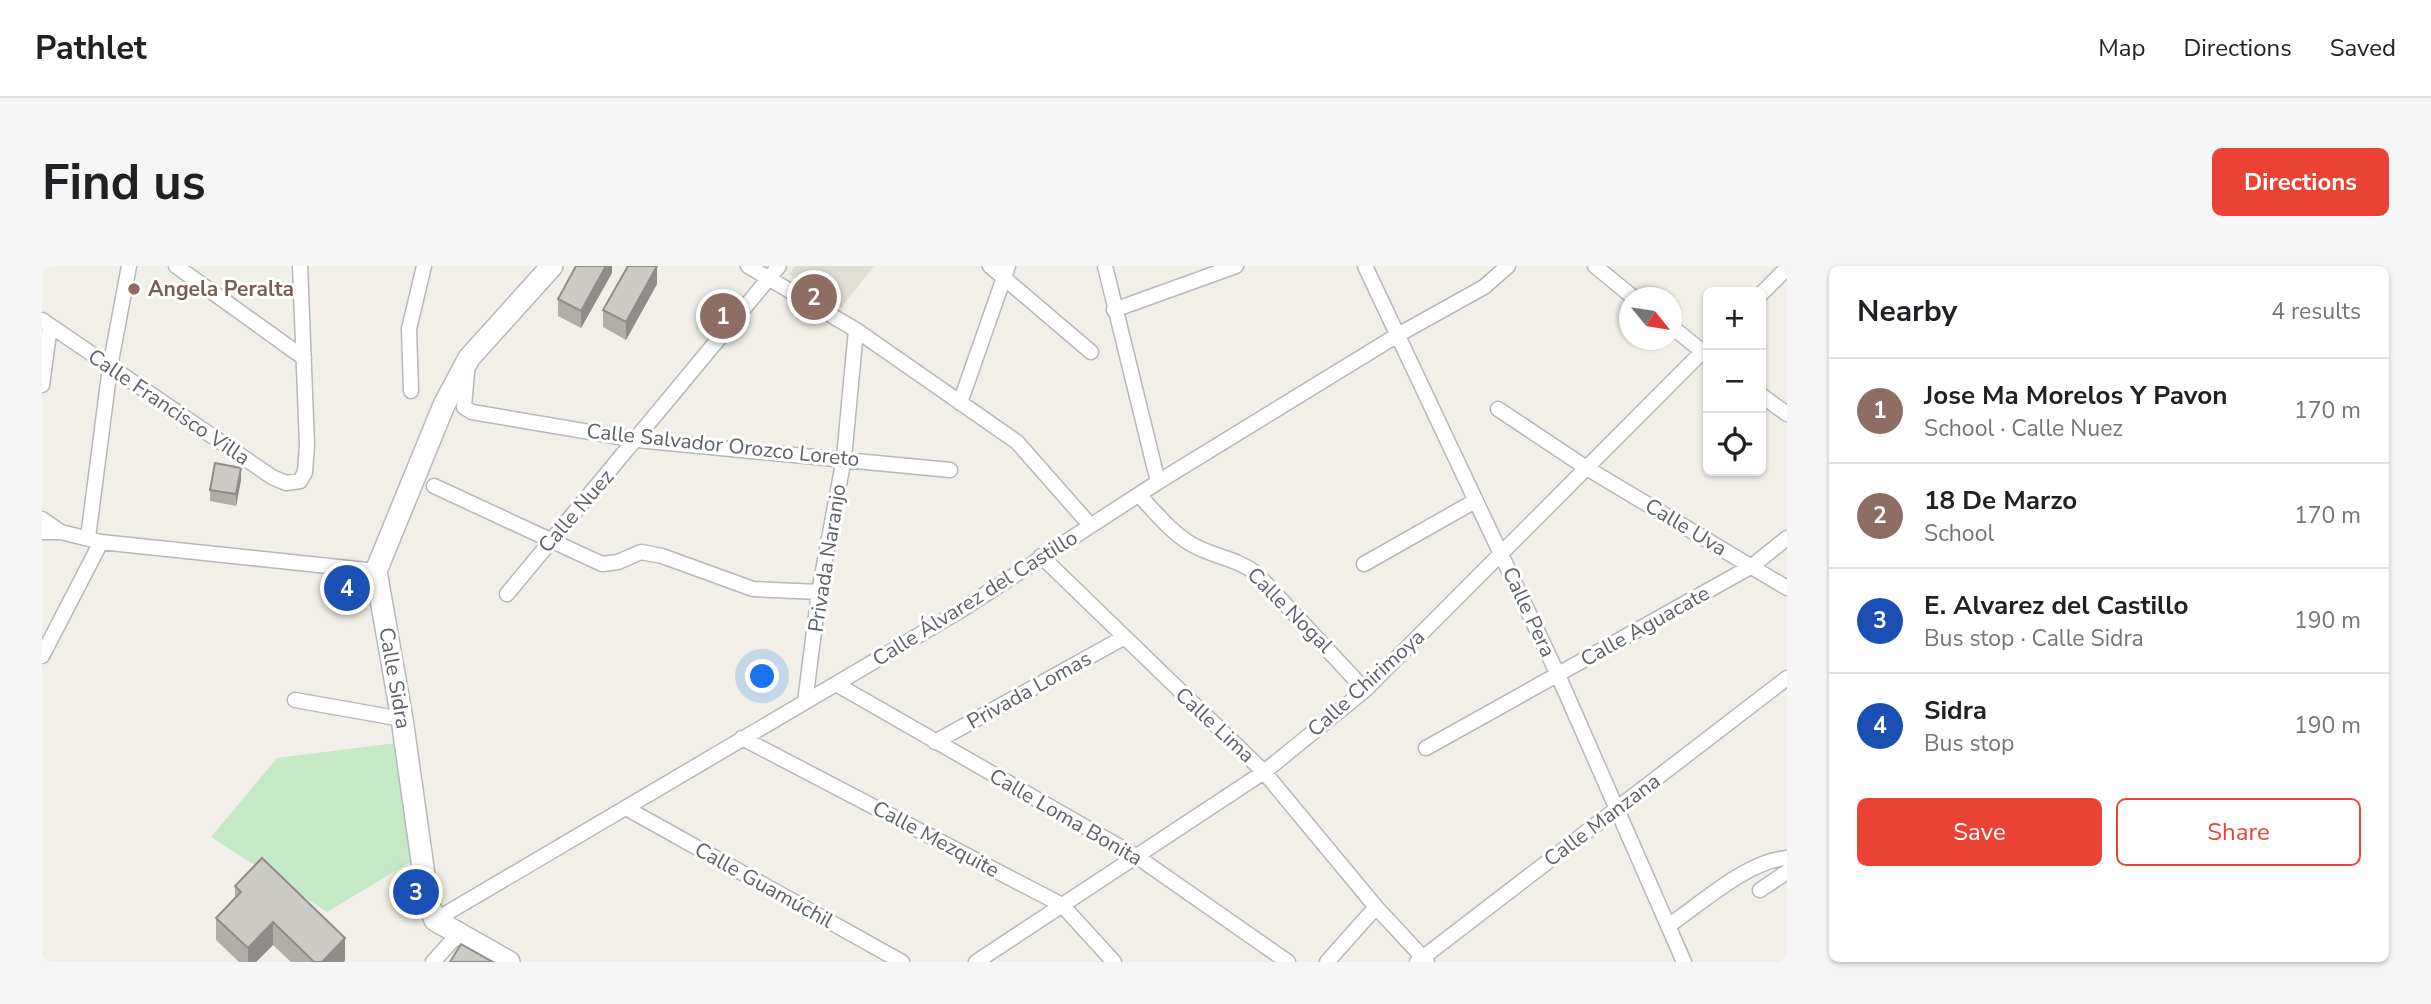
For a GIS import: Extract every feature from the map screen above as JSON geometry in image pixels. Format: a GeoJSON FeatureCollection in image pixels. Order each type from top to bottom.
{"type":"FeatureCollection","features":[{"type":"Feature","properties":{"kind":"street"},"geometry":{"type":"LineString","coordinates":[[42,656],[94,540],[110,367],[129,266]]}},
{"type":"Feature","properties":{"kind":"street"},"geometry":{"type":"LineString","coordinates":[[176,266],[304,358]]}},
{"type":"Feature","properties":{"kind":"street"},"geometry":{"type":"LineString","coordinates":[[300,266],[304,358]]}},
{"type":"Feature","properties":{"kind":"street"},"geometry":{"type":"LineString","coordinates":[[411,391],[409,329],[424,266]]}},
{"type":"Feature","properties":{"kind":"street"},"geometry":{"type":"LineString","coordinates":[[42,532],[61,532],[94,540],[376,571],[444,405],[469,358],[552,266]]}},
{"type":"Feature","properties":{"kind":"street"},"geometry":{"type":"LineString","coordinates":[[748,266],[856,330],[1017,442],[1090,525]]}},
{"type":"Feature","properties":{"kind":"street","name":"Calle Nuez"},"geometry":{"type":"LineString","coordinates":[[507,594],[779,266]]}},
{"type":"Feature","properties":{"kind":"street"},"geometry":{"type":"LineString","coordinates":[[990,266],[1006,272],[1091,352]]}},
{"type":"Feature","properties":{"kind":"street"},"geometry":{"type":"LineString","coordinates":[[1105,266],[1158,482]]}},
{"type":"Feature","properties":{"kind":"street"},"geometry":{"type":"LineString","coordinates":[[1114,310],[1236,266]]}},
{"type":"Feature","properties":{"kind":"street","name":"Calle Pera"},"geometry":{"type":"LineString","coordinates":[[1365,266],[1558,675],[1684,962]]}},
{"type":"Feature","properties":{"kind":"street","name":"Calle Álvarez del Castillo"},"geometry":{"type":"LineString","coordinates":[[435,920],[958,612],[1158,482],[1396,336],[1484,287],[1508,266]]}},
{"type":"Feature","properties":{"kind":"street"},"geometry":{"type":"LineString","coordinates":[[1595,266],[1621,287]]}},
{"type":"Feature","properties":{"kind":"street"},"geometry":{"type":"LineString","coordinates":[[1766,289],[1787,268]]}},
{"type":"Feature","properties":{"kind":"street"},"geometry":{"type":"LineString","coordinates":[[960,403],[1006,272]]}},
{"type":"Feature","properties":{"kind":"street"},"geometry":{"type":"LineString","coordinates":[[42,385],[46,323]]}},
{"type":"Feature","properties":{"kind":"street","name":"Calle Francisco Villa"},"geometry":{"type":"LineString","coordinates":[[46,323],[272,477],[286,483],[300,481],[305,472],[307,445],[304,358]]}},
{"type":"Feature","properties":{"kind":"street","name":"Privada Naranjo"},"geometry":{"type":"LineString","coordinates":[[805,702],[819,592],[844,458],[856,330]]}},
{"type":"Feature","properties":{"kind":"street"},"geometry":{"type":"LineString","coordinates":[[1682,335],[1705,350]]}},
{"type":"Feature","properties":{"kind":"street","name":"Calle Chirimoya"},"geometry":{"type":"LineString","coordinates":[[976,962],[1264,772],[1365,690],[1585,467],[1703,354]]}},
{"type":"Feature","properties":{"kind":"street","name":"Calle Salvador Orozco Loreto"},"geometry":{"type":"LineString","coordinates":[[469,358],[463,401],[468,411],[637,440],[950,470]]}},
{"type":"Feature","properties":{"kind":"street"},"geometry":{"type":"LineString","coordinates":[[1766,399],[1787,414]]}},
{"type":"Feature","properties":{"kind":"street","name":"Calle Uva"},"geometry":{"type":"LineString","coordinates":[[1498,409],[1585,467],[1787,588]]}},
{"type":"Feature","properties":{"kind":"street"},"geometry":{"type":"LineString","coordinates":[[434,486],[602,564],[618,562],[640,552],[662,556],[754,589],[819,592]]}},
{"type":"Feature","properties":{"kind":"street","name":"Calle Nogal"},"geometry":{"type":"LineString","coordinates":[[1139,495],[1166,524],[1193,545],[1242,562],[1257,573],[1365,690]]}},
{"type":"Feature","properties":{"kind":"street"},"geometry":{"type":"LineString","coordinates":[[1364,564],[1475,501]]}},
{"type":"Feature","properties":{"kind":"street"},"geometry":{"type":"LineString","coordinates":[[42,519],[61,532]]}},
{"type":"Feature","properties":{"kind":"street","name":"Calle Aguacate"},"geometry":{"type":"LineString","coordinates":[[1426,748],[1752,566],[1787,538]]}},
{"type":"Feature","properties":{"kind":"street","name":"Calle Lima"},"geometry":{"type":"LineString","coordinates":[[1041,556],[1264,772],[1423,960]]}},
{"type":"Feature","properties":{"kind":"street","name":"Calle Sidra"},"geometry":{"type":"LineString","coordinates":[[376,571],[402,719],[428,903],[435,920]]}},
{"type":"Feature","properties":{"kind":"street","name":"Privada Lomas"},"geometry":{"type":"LineString","coordinates":[[934,742],[1123,638]]}},
{"type":"Feature","properties":{"kind":"street","name":"Calle Manzana"},"geometry":{"type":"LineString","coordinates":[[1423,960],[1617,807],[1787,678]]}},
{"type":"Feature","properties":{"kind":"street","name":"Calle Loma Bonita"},"geometry":{"type":"LineString","coordinates":[[836,684],[1136,856],[1288,962]]}},
{"type":"Feature","properties":{"kind":"street"},"geometry":{"type":"LineString","coordinates":[[295,700],[402,719]]}},
{"type":"Feature","properties":{"kind":"street","name":"Calle Mezquite"},"geometry":{"type":"LineString","coordinates":[[742,738],[1062,905],[1114,962]]}},
{"type":"Feature","properties":{"kind":"street","name":"Calle Guamúchil"},"geometry":{"type":"LineString","coordinates":[[626,808],[902,962]]}},
{"type":"Feature","properties":{"kind":"street"},"geometry":{"type":"LineString","coordinates":[[1668,926],[1754,867],[1771,859],[1787,858]]}},
{"type":"Feature","properties":{"kind":"street"},"geometry":{"type":"LineString","coordinates":[[1760,890],[1787,872]]}},
{"type":"Feature","properties":{"kind":"street"},"geometry":{"type":"LineString","coordinates":[[1327,962],[1376,907]]}},
{"type":"Feature","properties":{"kind":"street"},"geometry":{"type":"LineString","coordinates":[[435,920],[509,962]]}},
{"type":"Feature","properties":{"kind":"street"},"geometry":{"type":"LineString","coordinates":[[433,962],[459,933]]}},
{"type":"Feature","properties":{"kind":"shaded area"},"geometry":{"type":"Polygon","coordinates":[[[795,266],[874,266],[841,308],[789,274],[795,266]]]}},
{"type":"Feature","properties":{"kind":"green space"},"geometry":{"type":"Polygon","coordinates":[[[396,743],[415,859],[327,912],[211,837],[277,758],[396,743]]]}},
{"type":"Feature","properties":{"kind":"building"},"geometry":{"type":"Polygon","coordinates":[[[576,266],[606,266],[581,311],[558,299],[576,266]]]}},
{"type":"Feature","properties":{"kind":"building"},"geometry":{"type":"Polygon","coordinates":[[[628,266],[657,266],[626,322],[603,310],[628,266]]]}},
{"type":"Feature","properties":{"kind":"building"},"geometry":{"type":"Polygon","coordinates":[[[215,463],[241,468],[236,494],[210,490],[215,463]]]}},
{"type":"Feature","properties":{"kind":"building"},"geometry":{"type":"Polygon","coordinates":[[[262,858],[345,938],[322,962],[314,962],[273,922],[248,948],[216,918],[241,892],[235,886],[262,858]]]}},
{"type":"Feature","properties":{"kind":"building"},"geometry":{"type":"Polygon","coordinates":[[[461,944],[493,962],[450,962],[461,944]]]}},
{"type":"Feature","properties":{"kind":"place","name":"Angela Peralta"},"geometry":{"type":"Point","coordinates":[134,289]}},
{"type":"Feature","properties":{"kind":"place","name":"18 De Marzo"},"geometry":{"type":"Point","coordinates":[814,297]}},
{"type":"Feature","properties":{"kind":"place","name":"Jose Ma Morelos Y Pavon"},"geometry":{"type":"Point","coordinates":[723,316]}},
{"type":"Feature","properties":{"kind":"place","name":"Sidra"},"geometry":{"type":"Point","coordinates":[347,588]}},
{"type":"Feature","properties":{"kind":"place","name":"E. Alvarez del Castillo"},"geometry":{"type":"Point","coordinates":[416,892]}}]}
